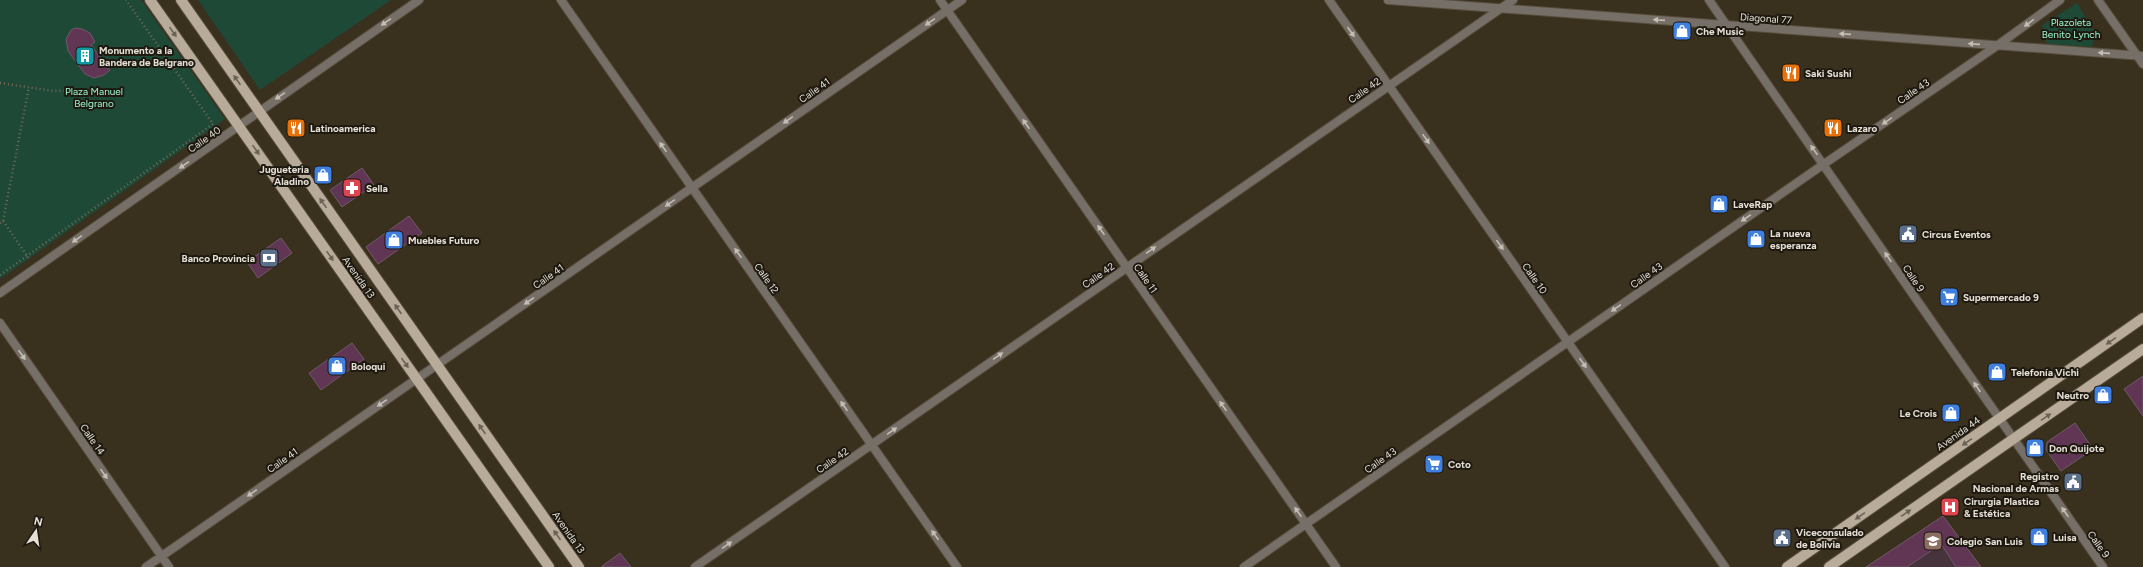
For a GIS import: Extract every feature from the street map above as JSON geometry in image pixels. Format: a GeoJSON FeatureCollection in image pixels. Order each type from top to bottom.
{"type":"FeatureCollection","features":[{"type":"Feature","properties":{"kind":"main road","name":"Avenida 13"},"geometry":{"type":"LineString","coordinates":[[150,0],[549,567]]}},
{"type":"Feature","properties":{"kind":"main road","name":"Avenida 13"},"geometry":{"type":"LineString","coordinates":[[181,0],[579,567]]}},
{"type":"Feature","properties":{"kind":"main road","name":"Avenida 44"},"geometry":{"type":"LineString","coordinates":[[1788,567],[2143,318]]}},
{"type":"Feature","properties":{"kind":"main road"},"geometry":{"type":"LineString","coordinates":[[1829,567],[2143,349]]}},
{"type":"Feature","properties":{"kind":"street","name":"Calle 40"},"geometry":{"type":"LineString","coordinates":[[0,293],[418,0]]}},
{"type":"Feature","properties":{"kind":"street","name":"Calle 12"},"geometry":{"type":"LineString","coordinates":[[561,0],[957,567]]}},
{"type":"Feature","properties":{"kind":"street","name":"Calle 11"},"geometry":{"type":"LineString","coordinates":[[940,0],[1336,567]]}},
{"type":"Feature","properties":{"kind":"street","name":"Calle 41"},"geometry":{"type":"LineString","coordinates":[[146,567],[962,0]]}},
{"type":"Feature","properties":{"kind":"street","name":"Calle 10"},"geometry":{"type":"LineString","coordinates":[[1329,0],[1725,567]]}},
{"type":"Feature","properties":{"kind":"street","name":"Diagonal 77"},"geometry":{"type":"LineString","coordinates":[[1388,0],[2140,56]]}},
{"type":"Feature","properties":{"kind":"street","name":"Calle 42"},"geometry":{"type":"LineString","coordinates":[[695,567],[1513,0]]}},
{"type":"Feature","properties":{"kind":"street","name":"Calle 9"},"geometry":{"type":"LineString","coordinates":[[1709,0],[2103,567]]}},
{"type":"Feature","properties":{"kind":"street","name":"Calle 43"},"geometry":{"type":"LineString","coordinates":[[1244,567],[1824,164],[1998,46],[2060,0]]}},
{"type":"Feature","properties":{"kind":"street"},"geometry":{"type":"LineString","coordinates":[[2098,0],[2140,56],[2143,64]]}},
{"type":"Feature","properties":{"kind":"street","name":"Calle 14"},"geometry":{"type":"LineString","coordinates":[[0,323],[169,567]]}},
{"type":"Feature","properties":{"kind":"path"},"geometry":{"type":"LineString","coordinates":[[0,275],[213,124],[126,0]]}},
{"type":"Feature","properties":{"kind":"path"},"geometry":{"type":"LineString","coordinates":[[0,83],[54,91],[78,90]]}},
{"type":"Feature","properties":{"kind":"path"},"geometry":{"type":"LineString","coordinates":[[29,87],[3,221],[35,268]]}},
{"type":"Feature","properties":{"kind":"shaded area","name":"Colegio San Luis"},"geometry":{"type":"Polygon","coordinates":[[[1943,516],[1981,567],[1866,567],[1943,516]]]}},
{"type":"Feature","properties":{"kind":"green space","name":"Plaza Manuel Belgrano"},"geometry":{"type":"Polygon","coordinates":[[[0,0],[141,0],[225,119],[0,279],[0,0]]]}},
{"type":"Feature","properties":{"kind":"green space"},"geometry":{"type":"Polygon","coordinates":[[[198,0],[391,0],[260,90],[198,0]]]}},
{"type":"Feature","properties":{"kind":"green space","name":"Plazoleta Benito Lynch"},"geometry":{"type":"Polygon","coordinates":[[[2077,3],[2095,33],[2092,47],[2047,44],[2042,25],[2077,3]]]}},
{"type":"Feature","properties":{"kind":"building","name":"Monumento a la Bandera de Belgrano"},"geometry":{"type":"Polygon","coordinates":[[[76,28],[90,33],[95,42],[91,45],[110,70],[104,75],[94,78],[85,74],[68,51],[66,39],[71,30],[76,28]]]}},
{"type":"Feature","properties":{"kind":"building","name":"Sella"},"geometry":{"type":"Polygon","coordinates":[[[362,168],[374,185],[342,207],[330,190],[362,168]]]}},
{"type":"Feature","properties":{"kind":"building","name":"Muebles Futuro"},"geometry":{"type":"Polygon","coordinates":[[[409,216],[422,233],[378,264],[366,247],[409,216]]]}},
{"type":"Feature","properties":{"kind":"building","name":"Banco Provincia"},"geometry":{"type":"Polygon","coordinates":[[[281,238],[292,253],[258,278],[247,262],[281,238]]]}},
{"type":"Feature","properties":{"kind":"building","name":"Boloqui"},"geometry":{"type":"Polygon","coordinates":[[[352,343],[364,359],[321,390],[309,373],[352,343]]]}},
{"type":"Feature","properties":{"kind":"building"},"geometry":{"type":"Polygon","coordinates":[[[2143,376],[2143,416],[2124,389],[2143,376]]]}},
{"type":"Feature","properties":{"kind":"building"},"geometry":{"type":"Polygon","coordinates":[[[2075,423],[2093,449],[2061,471],[2046,450],[2047,442],[2075,423]]]}},
{"type":"Feature","properties":{"kind":"building","name":"Colegio San Luis"},"geometry":{"type":"Polygon","coordinates":[[[1943,516],[1981,567],[1956,567],[1941,544],[1907,567],[1866,567],[1943,516]]]}},
{"type":"Feature","properties":{"kind":"building"},"geometry":{"type":"Polygon","coordinates":[[[620,553],[631,567],[601,567],[620,553]]]}},
{"type":"Feature","properties":{"kind":"place","name":"Che Music"},"geometry":{"type":"Point","coordinates":[1682,31]}},
{"type":"Feature","properties":{"kind":"place","name":"Monumento a la Bandera de Belgrano"},"geometry":{"type":"Point","coordinates":[85,56]}},
{"type":"Feature","properties":{"kind":"place","name":"Saki Sushi"},"geometry":{"type":"Point","coordinates":[1791,73]}},
{"type":"Feature","properties":{"kind":"place","name":"Latinoamerica"},"geometry":{"type":"Point","coordinates":[296,128]}},
{"type":"Feature","properties":{"kind":"place","name":"Lazaro"},"geometry":{"type":"Point","coordinates":[1833,128]}},
{"type":"Feature","properties":{"kind":"place","name":"Jugueteria Aladino"},"geometry":{"type":"Point","coordinates":[323,175]}},
{"type":"Feature","properties":{"kind":"place","name":"Sella"},"geometry":{"type":"Point","coordinates":[352,188]}},
{"type":"Feature","properties":{"kind":"place","name":"LaveRap"},"geometry":{"type":"Point","coordinates":[1719,204]}},
{"type":"Feature","properties":{"kind":"place","name":"Circus Eventos"},"geometry":{"type":"Point","coordinates":[1908,234]}},
{"type":"Feature","properties":{"kind":"place","name":"La nueva esperanza"},"geometry":{"type":"Point","coordinates":[1756,239]}},
{"type":"Feature","properties":{"kind":"place","name":"Muebles Futuro"},"geometry":{"type":"Point","coordinates":[394,240]}},
{"type":"Feature","properties":{"kind":"place","name":"Banco Provincia"},"geometry":{"type":"Point","coordinates":[269,258]}},
{"type":"Feature","properties":{"kind":"place","name":"Supermercado 9"},"geometry":{"type":"Point","coordinates":[1949,297]}},
{"type":"Feature","properties":{"kind":"place","name":"Boloqui"},"geometry":{"type":"Point","coordinates":[337,366]}},
{"type":"Feature","properties":{"kind":"place","name":"Telefonía Vichi"},"geometry":{"type":"Point","coordinates":[1997,372]}},
{"type":"Feature","properties":{"kind":"place","name":"Neutro"},"geometry":{"type":"Point","coordinates":[2103,395]}},
{"type":"Feature","properties":{"kind":"place","name":"Le Crois"},"geometry":{"type":"Point","coordinates":[1951,413]}},
{"type":"Feature","properties":{"kind":"place","name":"Don Quijote"},"geometry":{"type":"Point","coordinates":[2035,448]}},
{"type":"Feature","properties":{"kind":"place","name":"Coto"},"geometry":{"type":"Point","coordinates":[1434,464]}},
{"type":"Feature","properties":{"kind":"place","name":"Registro Nacional de Armas"},"geometry":{"type":"Point","coordinates":[2073,482]}},
{"type":"Feature","properties":{"kind":"place","name":"Cirurgia Plastica & Estética"},"geometry":{"type":"Point","coordinates":[1950,507]}},
{"type":"Feature","properties":{"kind":"place","name":"Luisa"},"geometry":{"type":"Point","coordinates":[2039,537]}},
{"type":"Feature","properties":{"kind":"place","name":"Viceconsulado de Bolivia"},"geometry":{"type":"Point","coordinates":[1782,538]}},
{"type":"Feature","properties":{"kind":"place","name":"Colegio San Luis"},"geometry":{"type":"Point","coordinates":[1933,541]}}]}
